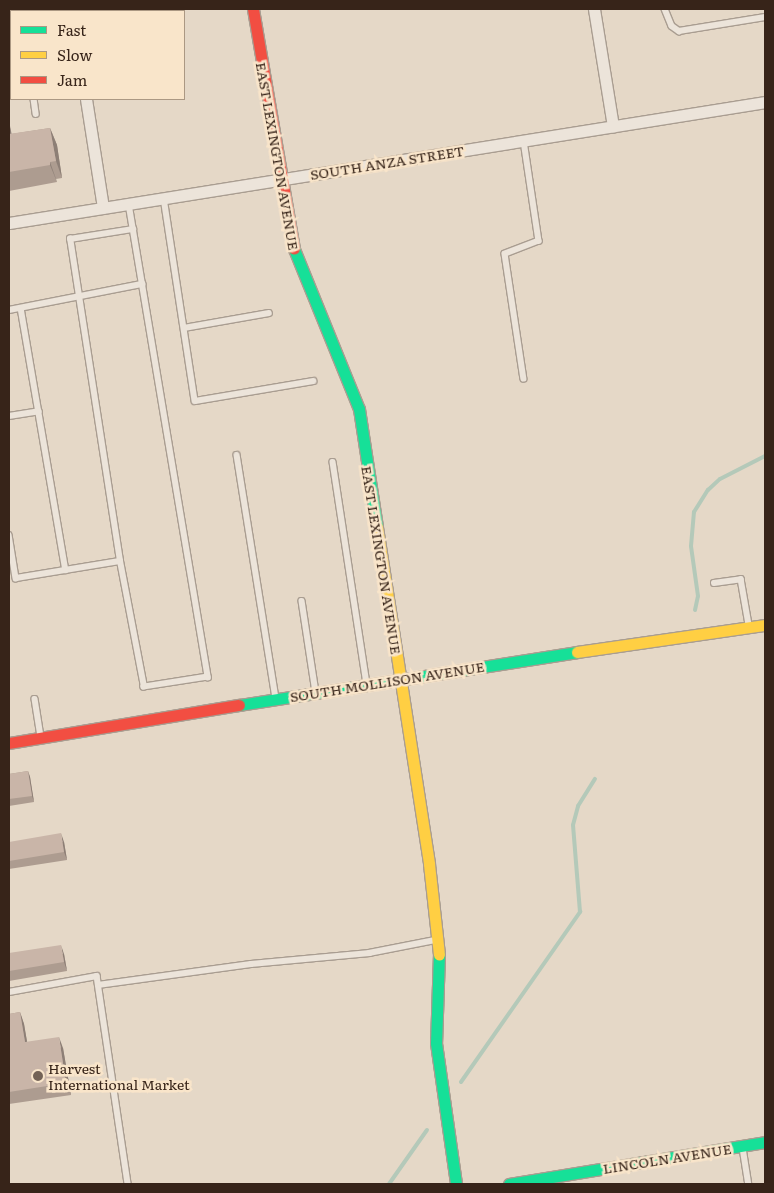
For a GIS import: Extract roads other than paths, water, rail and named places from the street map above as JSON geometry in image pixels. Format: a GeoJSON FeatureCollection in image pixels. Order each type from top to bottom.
{"type":"FeatureCollection","features":[{"type":"Feature","properties":{"kind":"street","name":"EAST LEXINGTON AVENUE"},"geometry":{"type":"LineString","coordinates":[[253,9],[292,244],[300,269],[348,377],[359,409],[429,864],[440,968],[436,1044],[456,1184]]}},
{"type":"Feature","properties":{"kind":"street"},"geometry":{"type":"LineString","coordinates":[[594,9],[613,126]]}},
{"type":"Feature","properties":{"kind":"street"},"geometry":{"type":"LineString","coordinates":[[86,100],[103,208]]}},
{"type":"Feature","properties":{"kind":"street","name":"SOUTH ANZA STREET"},"geometry":{"type":"LineString","coordinates":[[9,222],[765,102]]}},
{"type":"Feature","properties":{"kind":"street","name":"SOUTH MOLLISON AVENUE"},"geometry":{"type":"LineString","coordinates":[[9,743],[367,684],[749,625],[765,625]]}},
{"type":"Feature","properties":{"kind":"street","name":"LINCOLN AVENUE"},"geometry":{"type":"LineString","coordinates":[[509,1184],[765,1142]]}},
{"type":"Feature","properties":{"kind":"lane"},"geometry":{"type":"LineString","coordinates":[[666,9],[672,26],[679,31],[765,17]]}},
{"type":"Feature","properties":{"kind":"lane"},"geometry":{"type":"LineString","coordinates":[[34,100],[36,114]]}},
{"type":"Feature","properties":{"kind":"lane"},"geometry":{"type":"LineString","coordinates":[[524,141],[539,241],[505,254],[524,378]]}},
{"type":"Feature","properties":{"kind":"lane"},"geometry":{"type":"LineString","coordinates":[[164,198],[195,401],[314,381]]}},
{"type":"Feature","properties":{"kind":"lane"},"geometry":{"type":"LineString","coordinates":[[129,204],[208,677],[144,687],[120,561],[70,239],[133,229]]}},
{"type":"Feature","properties":{"kind":"lane"},"geometry":{"type":"LineString","coordinates":[[9,310],[142,284]]}},
{"type":"Feature","properties":{"kind":"lane"},"geometry":{"type":"LineString","coordinates":[[21,308],[66,570]]}},
{"type":"Feature","properties":{"kind":"lane"},"geometry":{"type":"LineString","coordinates":[[184,328],[269,313]]}},
{"type":"Feature","properties":{"kind":"lane"},"geometry":{"type":"LineString","coordinates":[[9,416],[39,411]]}},
{"type":"Feature","properties":{"kind":"lane"},"geometry":{"type":"LineString","coordinates":[[237,455],[276,699]]}},
{"type":"Feature","properties":{"kind":"lane"},"geometry":{"type":"LineString","coordinates":[[333,462],[367,684]]}},
{"type":"Feature","properties":{"kind":"lane"},"geometry":{"type":"LineString","coordinates":[[9,535],[16,578],[120,561]]}},
{"type":"Feature","properties":{"kind":"lane"},"geometry":{"type":"LineString","coordinates":[[714,583],[741,579],[749,625]]}},
{"type":"Feature","properties":{"kind":"lane"},"geometry":{"type":"LineString","coordinates":[[302,601],[316,692]]}},
{"type":"Feature","properties":{"kind":"lane"},"geometry":{"type":"LineString","coordinates":[[35,699],[41,737]]}},
{"type":"Feature","properties":{"kind":"lane"},"geometry":{"type":"LineString","coordinates":[[98,985],[251,964],[369,953],[437,940]]}},
{"type":"Feature","properties":{"kind":"lane"},"geometry":{"type":"LineString","coordinates":[[9,992],[97,976],[128,1184]]}},
{"type":"Feature","properties":{"kind":"lane"},"geometry":{"type":"LineString","coordinates":[[743,1146],[749,1184]]}},
{"type":"Feature","properties":{"kind":"waterway"},"geometry":{"type":"LineString","coordinates":[[695,610],[698,596],[691,546],[694,512],[708,490],[720,479],[765,456]]}},
{"type":"Feature","properties":{"kind":"waterway"},"geometry":{"type":"LineString","coordinates":[[461,1082],[580,912],[573,825],[578,806],[595,779]]}},
{"type":"Feature","properties":{"kind":"waterway"},"geometry":{"type":"LineString","coordinates":[[389,1184],[427,1130]]}},
{"type":"Feature","properties":{"kind":"place","name":"Harvest International Market"},"geometry":{"type":"Point","coordinates":[38,1076]}}]}
